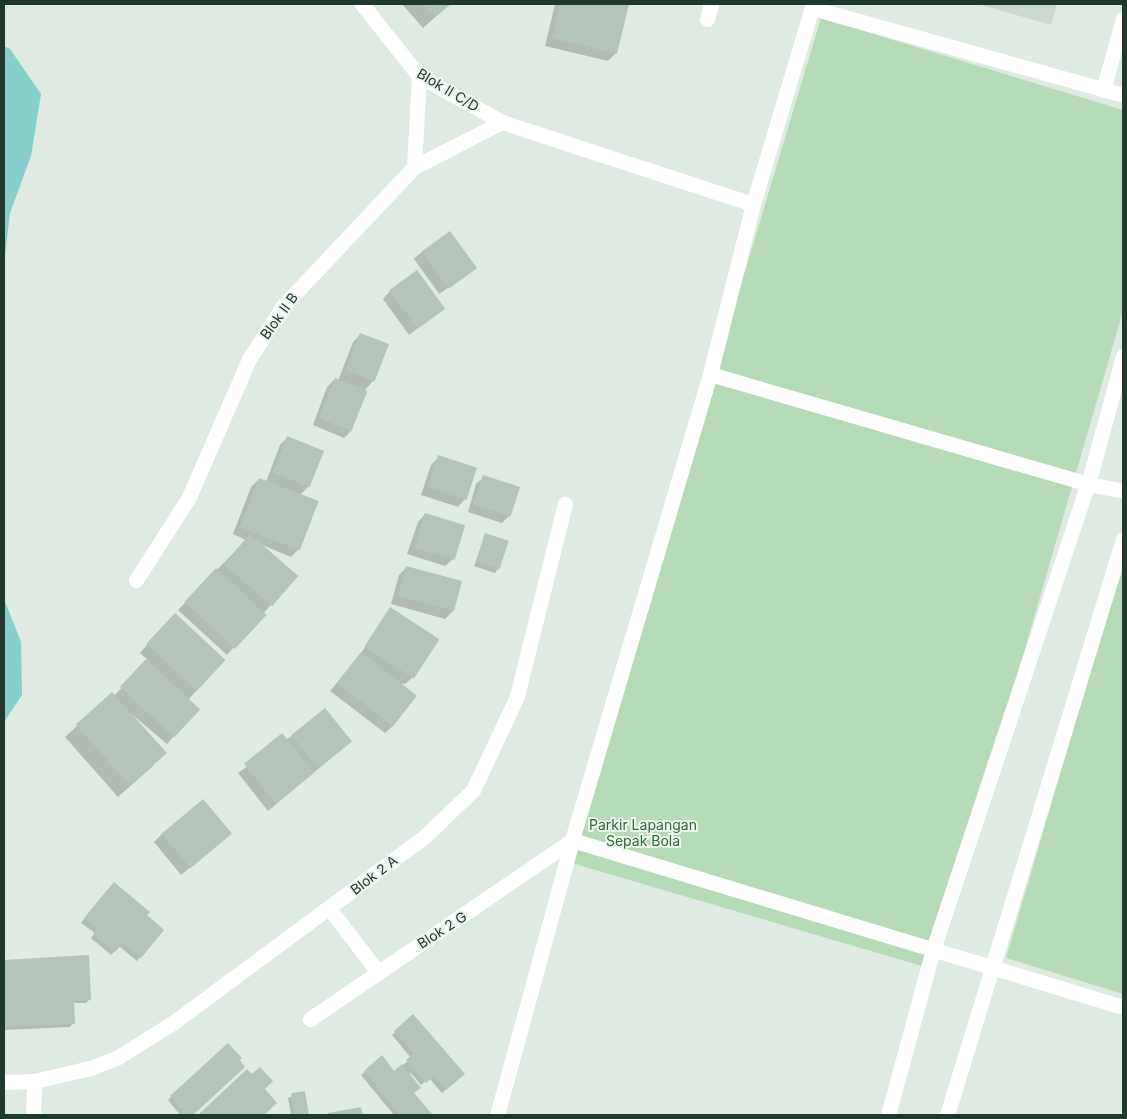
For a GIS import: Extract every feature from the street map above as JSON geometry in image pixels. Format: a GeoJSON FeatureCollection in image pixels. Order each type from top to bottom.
{"type":"FeatureCollection","features":[{"type":"Feature","properties":{"kind":"street","name":"Blok II C/D"},"geometry":{"type":"LineString","coordinates":[[362,4],[419,76],[502,122],[753,204]]}},
{"type":"Feature","properties":{"kind":"street"},"geometry":{"type":"LineString","coordinates":[[707,19],[711,4]]}},
{"type":"Feature","properties":{"kind":"street"},"geometry":{"type":"LineString","coordinates":[[496,1115],[572,840],[710,374],[753,204],[812,6],[1123,95]]}},
{"type":"Feature","properties":{"kind":"street"},"geometry":{"type":"LineString","coordinates":[[1104,90],[1123,19]]}},
{"type":"Feature","properties":{"kind":"street"},"geometry":{"type":"LineString","coordinates":[[414,167],[419,76]]}},
{"type":"Feature","properties":{"kind":"street","name":"Blok II B"},"geometry":{"type":"LineString","coordinates":[[136,580],[189,497],[249,359],[283,306],[414,167],[502,122]]}},
{"type":"Feature","properties":{"kind":"street"},"geometry":{"type":"LineString","coordinates":[[888,1115],[933,949],[1088,484],[1123,356]]}},
{"type":"Feature","properties":{"kind":"street"},"geometry":{"type":"LineString","coordinates":[[710,374],[1088,484],[1123,491]]}},
{"type":"Feature","properties":{"kind":"street","name":"Blok 2 A"},"geometry":{"type":"LineString","coordinates":[[4,1082],[34,1081],[90,1068],[118,1057],[174,1022],[424,837],[472,790],[517,696],[565,504]]}},
{"type":"Feature","properties":{"kind":"street"},"geometry":{"type":"LineString","coordinates":[[947,1115],[1123,539]]}},
{"type":"Feature","properties":{"kind":"street"},"geometry":{"type":"LineString","coordinates":[[572,840],[1123,1007]]}},
{"type":"Feature","properties":{"kind":"street","name":"Blok 2 G"},"geometry":{"type":"LineString","coordinates":[[310,1018],[572,840]]}},
{"type":"Feature","properties":{"kind":"street"},"geometry":{"type":"LineString","coordinates":[[329,908],[378,972]]}},
{"type":"Feature","properties":{"kind":"street"},"geometry":{"type":"LineString","coordinates":[[34,1081],[34,1115]]}},
{"type":"Feature","properties":{"kind":"shaded area"},"geometry":{"type":"Polygon","coordinates":[[[978,4],[1057,4],[1051,25],[978,4]]]}},
{"type":"Feature","properties":{"kind":"green space","name":"Parkir Lapangan Sepak Bola"},"geometry":{"type":"Polygon","coordinates":[[[821,18],[1123,110],[1123,311],[932,969],[568,862],[821,18]]]}},
{"type":"Feature","properties":{"kind":"green space"},"geometry":{"type":"Polygon","coordinates":[[[1123,561],[1123,994],[1006,958],[1123,561]]]}},
{"type":"Feature","properties":{"kind":"water"},"geometry":{"type":"Polygon","coordinates":[[[4,46],[10,49],[41,94],[31,156],[10,213],[4,264],[4,46]]]}},
{"type":"Feature","properties":{"kind":"water"},"geometry":{"type":"Polygon","coordinates":[[[4,599],[21,642],[22,695],[4,722],[4,599]]]}},
{"type":"Feature","properties":{"kind":"building"},"geometry":{"type":"Polygon","coordinates":[[[423,4],[451,4],[435,17],[423,4]]]}},
{"type":"Feature","properties":{"kind":"building"},"geometry":{"type":"Polygon","coordinates":[[[560,4],[629,4],[617,54],[552,38],[560,4]]]}},
{"type":"Feature","properties":{"kind":"building"},"geometry":{"type":"Polygon","coordinates":[[[450,231],[477,268],[449,289],[422,252],[450,231]]]}},
{"type":"Feature","properties":{"kind":"building"},"geometry":{"type":"Polygon","coordinates":[[[417,270],[445,309],[418,329],[389,290],[417,270]]]}},
{"type":"Feature","properties":{"kind":"building"},"geometry":{"type":"Polygon","coordinates":[[[360,333],[389,344],[375,381],[346,370],[360,333]]]}},
{"type":"Feature","properties":{"kind":"building"},"geometry":{"type":"Polygon","coordinates":[[[335,378],[367,391],[351,431],[319,418],[335,378]]]}},
{"type":"Feature","properties":{"kind":"building"},"geometry":{"type":"Polygon","coordinates":[[[287,436],[324,451],[309,487],[272,472],[287,436]]]}},
{"type":"Feature","properties":{"kind":"building"},"geometry":{"type":"Polygon","coordinates":[[[438,455],[477,468],[466,500],[427,487],[438,455]]]}},
{"type":"Feature","properties":{"kind":"building"},"geometry":{"type":"Polygon","coordinates":[[[483,475],[520,487],[511,517],[473,504],[483,475]]]}},
{"type":"Feature","properties":{"kind":"building"},"geometry":{"type":"Polygon","coordinates":[[[259,478],[319,501],[300,550],[240,527],[259,478]]]}},
{"type":"Feature","properties":{"kind":"building"},"geometry":{"type":"Polygon","coordinates":[[[425,513],[465,525],[455,560],[414,547],[425,513]]]}},
{"type":"Feature","properties":{"kind":"building"},"geometry":{"type":"Polygon","coordinates":[[[485,533],[509,541],[500,569],[476,562],[485,533]]]}},
{"type":"Feature","properties":{"kind":"building"},"geometry":{"type":"Polygon","coordinates":[[[250,534],[298,576],[272,606],[224,564],[250,534]]]}},
{"type":"Feature","properties":{"kind":"building"},"geometry":{"type":"Polygon","coordinates":[[[406,566],[462,581],[454,611],[398,596],[406,566]]]}},
{"type":"Feature","properties":{"kind":"building"},"geometry":{"type":"Polygon","coordinates":[[[216,568],[266,615],[235,649],[185,602],[216,568]]]}},
{"type":"Feature","properties":{"kind":"building"},"geometry":{"type":"Polygon","coordinates":[[[390,607],[439,639],[414,679],[364,646],[390,607]]]}},
{"type":"Feature","properties":{"kind":"building"},"geometry":{"type":"Polygon","coordinates":[[[175,613],[225,660],[197,691],[146,644],[175,613]]]}},
{"type":"Feature","properties":{"kind":"building"},"geometry":{"type":"Polygon","coordinates":[[[361,652],[417,696],[393,726],[337,683],[361,652]]]}},
{"type":"Feature","properties":{"kind":"building"},"geometry":{"type":"Polygon","coordinates":[[[146,659],[200,709],[174,737],[120,687],[146,659]]]}},
{"type":"Feature","properties":{"kind":"building"},"geometry":{"type":"Polygon","coordinates":[[[112,692],[167,753],[130,786],[76,725],[112,692]]]}},
{"type":"Feature","properties":{"kind":"building"},"geometry":{"type":"Polygon","coordinates":[[[325,708],[352,741],[319,768],[292,735],[325,708]]]}},
{"type":"Feature","properties":{"kind":"building"},"geometry":{"type":"Polygon","coordinates":[[[282,733],[314,773],[276,803],[244,764],[282,733]]]}},
{"type":"Feature","properties":{"kind":"building"},"geometry":{"type":"Polygon","coordinates":[[[203,799],[232,833],[191,868],[162,834],[203,799]]]}},
{"type":"Feature","properties":{"kind":"building"},"geometry":{"type":"Polygon","coordinates":[[[114,882],[150,912],[147,915],[164,930],[141,958],[123,943],[115,952],[93,934],[97,929],[84,918],[114,882]]]}},
{"type":"Feature","properties":{"kind":"building"},"geometry":{"type":"Polygon","coordinates":[[[89,955],[91,1000],[74,1001],[75,1024],[4,1027],[4,960],[89,955]]]}},
{"type":"Feature","properties":{"kind":"building"},"geometry":{"type":"Polygon","coordinates":[[[413,1014],[465,1074],[446,1090],[434,1076],[426,1083],[406,1060],[414,1053],[394,1031],[413,1014]]]}},
{"type":"Feature","properties":{"kind":"building"},"geometry":{"type":"Polygon","coordinates":[[[228,1043],[242,1058],[240,1060],[245,1067],[193,1115],[182,1115],[183,1110],[170,1096],[228,1043]]]}},
{"type":"Feature","properties":{"kind":"building"},"geometry":{"type":"Polygon","coordinates":[[[382,1055],[394,1071],[402,1064],[421,1088],[414,1093],[433,1115],[400,1115],[364,1071],[382,1055]]]}},
{"type":"Feature","properties":{"kind":"building"},"geometry":{"type":"Polygon","coordinates":[[[260,1067],[273,1081],[265,1089],[277,1103],[264,1115],[198,1115],[247,1069],[252,1074],[260,1067]]]}},
{"type":"Feature","properties":{"kind":"building"},"geometry":{"type":"Polygon","coordinates":[[[305,1091],[309,1115],[295,1115],[291,1093],[305,1091]]]}},
{"type":"Feature","properties":{"kind":"building"},"geometry":{"type":"Polygon","coordinates":[[[361,1107],[363,1115],[328,1115],[328,1113],[361,1107]]]}}]}
